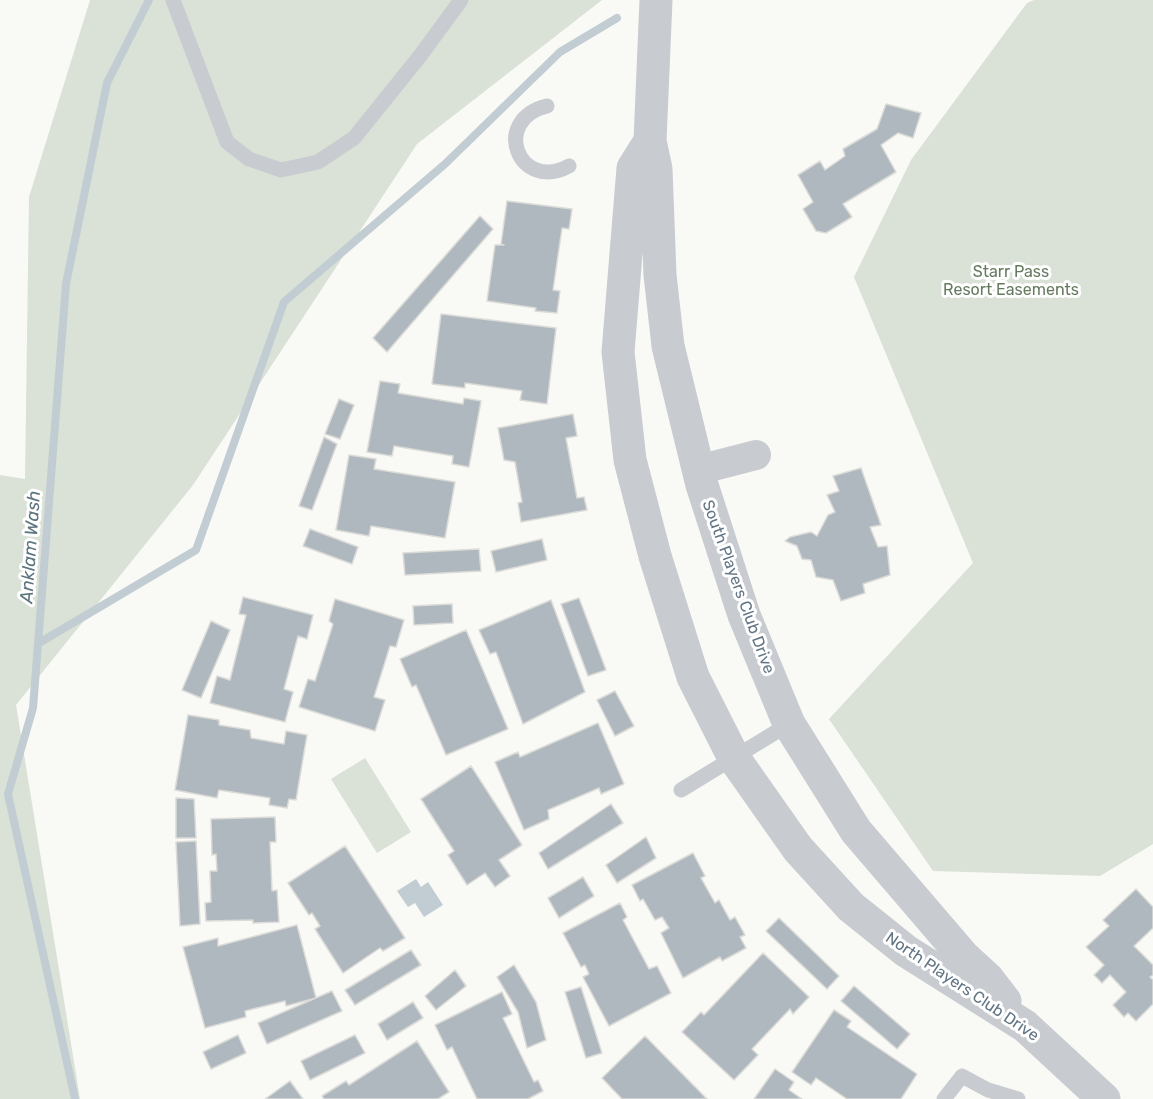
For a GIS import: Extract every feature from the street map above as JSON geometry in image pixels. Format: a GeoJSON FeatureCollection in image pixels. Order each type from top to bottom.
{"type":"FeatureCollection","features":[{"type":"Feature","properties":{"kind":"street","name":"South Players Club Drive"},"geometry":{"type":"LineString","coordinates":[[656,0],[650,141],[656,169],[660,275],[668,346],[698,470],[744,615],[789,724],[856,831],[964,957],[988,979],[1025,1026]]}},
{"type":"Feature","properties":{"kind":"street","name":"South Players Club Drive"},"geometry":{"type":"LineString","coordinates":[[650,141],[633,168],[618,352],[630,460],[655,556],[693,677],[734,758]]}},
{"type":"Feature","properties":{"kind":"street"},"geometry":{"type":"LineString","coordinates":[[698,470],[756,454]]}},
{"type":"Feature","properties":{"kind":"street","name":"North Players Club Drive"},"geometry":{"type":"LineString","coordinates":[[734,758],[798,849],[851,907],[906,951],[1025,1026],[1097,1097]]}},
{"type":"Feature","properties":{"kind":"lane"},"geometry":{"type":"LineString","coordinates":[[173,0],[227,142],[249,159],[281,170],[318,162],[354,138],[420,56],[461,0]]}},
{"type":"Feature","properties":{"kind":"lane"},"geometry":{"type":"LineString","coordinates":[[547,106],[534,110],[523,119],[516,132],[516,146],[522,160],[535,171],[558,172],[569,166]]}},
{"type":"Feature","properties":{"kind":"lane"},"geometry":{"type":"LineString","coordinates":[[681,790],[789,724]]}},
{"type":"Feature","properties":{"kind":"lane"},"geometry":{"type":"LineString","coordinates":[[944,1099],[962,1076],[988,1090],[1018,1099]]}},
{"type":"Feature","properties":{"kind":"green space"},"geometry":{"type":"Polygon","coordinates":[[[90,0],[602,0],[417,144],[193,485],[16,705],[80,1099],[0,1099],[0,475],[25,479],[29,197],[90,0]]]}},
{"type":"Feature","properties":{"kind":"green space","name":"Starr Pass Resort Easements"},"geometry":{"type":"Polygon","coordinates":[[[1034,0],[1153,0],[1153,844],[1100,876],[933,871],[829,719],[973,563],[854,277],[911,160],[1027,3],[1034,0]]]}},
{"type":"Feature","properties":{"kind":"green space"},"geometry":{"type":"Polygon","coordinates":[[[365,758],[411,832],[377,853],[331,779],[365,758]]]}},
{"type":"Feature","properties":{"kind":"shaded area"},"geometry":{"type":"Polygon","coordinates":[[[416,879],[421,887],[428,882],[443,905],[424,917],[415,903],[408,907],[397,891],[416,879]]]}},
{"type":"Feature","properties":{"kind":"building"},"geometry":{"type":"Polygon","coordinates":[[[886,104],[921,113],[913,138],[898,133],[881,145],[896,172],[843,204],[852,217],[826,233],[816,231],[803,209],[813,202],[798,175],[820,161],[825,170],[845,156],[843,149],[877,129],[886,104]]]}},
{"type":"Feature","properties":{"kind":"building"},"geometry":{"type":"Polygon","coordinates":[[[507,201],[572,209],[569,229],[562,228],[553,290],[560,291],[557,313],[487,301],[495,245],[504,245],[501,244],[507,201]]]}},
{"type":"Feature","properties":{"kind":"building"},"geometry":{"type":"Polygon","coordinates":[[[480,216],[493,229],[387,352],[373,338],[480,216]]]}},
{"type":"Feature","properties":{"kind":"building"},"geometry":{"type":"Polygon","coordinates":[[[441,314],[556,328],[547,404],[520,400],[522,391],[465,383],[465,388],[432,384],[441,314]]]}},
{"type":"Feature","properties":{"kind":"building"},"geometry":{"type":"Polygon","coordinates":[[[380,381],[400,384],[398,393],[463,404],[464,398],[481,401],[469,467],[452,464],[453,456],[394,446],[392,456],[367,452],[380,381]]]}},
{"type":"Feature","properties":{"kind":"building"},"geometry":{"type":"Polygon","coordinates":[[[339,399],[354,405],[340,439],[325,434],[339,399]]]}},
{"type":"Feature","properties":{"kind":"building"},"geometry":{"type":"Polygon","coordinates":[[[573,414],[577,436],[566,438],[577,498],[584,497],[587,510],[521,522],[518,503],[522,502],[515,462],[504,460],[498,428],[573,414]]]}},
{"type":"Feature","properties":{"kind":"building"},"geometry":{"type":"Polygon","coordinates":[[[324,437],[337,444],[312,510],[299,506],[324,437]]]}},
{"type":"Feature","properties":{"kind":"building"},"geometry":{"type":"Polygon","coordinates":[[[349,455],[376,459],[374,469],[455,482],[445,538],[371,526],[369,536],[336,530],[349,455]]]}},
{"type":"Feature","properties":{"kind":"building"},"geometry":{"type":"Polygon","coordinates":[[[861,468],[881,525],[870,527],[878,547],[887,546],[890,575],[863,584],[865,593],[841,601],[833,580],[816,577],[811,560],[802,559],[797,546],[785,541],[790,537],[811,532],[817,536],[828,515],[835,512],[827,495],[839,491],[833,476],[861,468]]]}},
{"type":"Feature","properties":{"kind":"building"},"geometry":{"type":"Polygon","coordinates":[[[310,529],[358,547],[352,564],[303,546],[310,529]]]}},
{"type":"Feature","properties":{"kind":"building"},"geometry":{"type":"Polygon","coordinates":[[[542,539],[547,560],[496,572],[491,551],[542,539]]]}},
{"type":"Feature","properties":{"kind":"building"},"geometry":{"type":"Polygon","coordinates":[[[479,549],[481,571],[405,575],[403,553],[479,549]]]}},
{"type":"Feature","properties":{"kind":"building"},"geometry":{"type":"Polygon","coordinates":[[[243,597],[313,615],[307,639],[298,636],[284,689],[293,692],[285,722],[210,703],[217,676],[230,680],[246,615],[239,614],[243,597]]]}},
{"type":"Feature","properties":{"kind":"building"},"geometry":{"type":"Polygon","coordinates":[[[579,598],[606,670],[588,676],[561,604],[579,598]]]}},
{"type":"Feature","properties":{"kind":"building"},"geometry":{"type":"Polygon","coordinates":[[[335,599],[404,620],[396,647],[390,646],[374,697],[385,700],[375,731],[299,707],[308,679],[315,681],[333,624],[329,621],[335,599]]]}},
{"type":"Feature","properties":{"kind":"building"},"geometry":{"type":"Polygon","coordinates":[[[551,600],[585,692],[523,724],[496,652],[490,654],[479,630],[551,600]]]}},
{"type":"Feature","properties":{"kind":"building"},"geometry":{"type":"Polygon","coordinates":[[[452,604],[453,623],[414,625],[413,606],[452,604]]]}},
{"type":"Feature","properties":{"kind":"building"},"geometry":{"type":"Polygon","coordinates":[[[211,621],[230,630],[201,698],[182,690],[211,621]]]}},
{"type":"Feature","properties":{"kind":"building"},"geometry":{"type":"Polygon","coordinates":[[[466,630],[508,729],[446,755],[416,685],[412,687],[400,659],[466,630]]]}},
{"type":"Feature","properties":{"kind":"building"},"geometry":{"type":"Polygon","coordinates":[[[615,691],[634,726],[615,736],[597,700],[615,691]]]}},
{"type":"Feature","properties":{"kind":"building"},"geometry":{"type":"Polygon","coordinates":[[[188,715],[219,720],[219,725],[250,730],[251,738],[284,744],[286,731],[307,735],[296,800],[289,799],[287,808],[269,805],[270,798],[219,790],[217,798],[175,790],[188,715]]]}},
{"type":"Feature","properties":{"kind":"building"},"geometry":{"type":"Polygon","coordinates":[[[598,723],[624,784],[601,794],[599,788],[548,810],[549,819],[524,830],[495,762],[518,752],[520,757],[598,723]]]}},
{"type":"Feature","properties":{"kind":"building"},"geometry":{"type":"Polygon","coordinates":[[[471,766],[522,845],[499,860],[510,876],[495,887],[485,873],[467,885],[448,855],[454,851],[421,799],[471,766]]]}},
{"type":"Feature","properties":{"kind":"building"},"geometry":{"type":"Polygon","coordinates":[[[176,798],[194,799],[196,838],[176,838],[176,798]]]}},
{"type":"Feature","properties":{"kind":"building"},"geometry":{"type":"Polygon","coordinates":[[[611,804],[623,823],[548,869],[539,853],[611,804]]]}},
{"type":"Feature","properties":{"kind":"building"},"geometry":{"type":"Polygon","coordinates":[[[275,817],[276,842],[270,842],[272,891],[277,890],[279,922],[206,921],[205,903],[211,902],[210,871],[217,871],[216,854],[212,855],[211,819],[275,817]]]}},
{"type":"Feature","properties":{"kind":"building"},"geometry":{"type":"Polygon","coordinates":[[[646,837],[656,858],[617,883],[606,865],[646,837]]]}},
{"type":"Feature","properties":{"kind":"building"},"geometry":{"type":"Polygon","coordinates":[[[196,841],[200,924],[180,926],[176,842],[196,841]]]}},
{"type":"Feature","properties":{"kind":"building"},"geometry":{"type":"Polygon","coordinates":[[[345,846],[405,938],[383,951],[380,948],[343,973],[315,929],[320,926],[312,913],[309,915],[288,883],[345,846]]]}},
{"type":"Feature","properties":{"kind":"building"},"geometry":{"type":"Polygon","coordinates":[[[693,853],[705,876],[701,878],[715,903],[719,900],[730,920],[735,917],[745,935],[740,937],[746,948],[722,961],[720,957],[683,978],[661,933],[669,928],[662,917],[655,920],[643,899],[640,901],[632,885],[693,853]]]}},
{"type":"Feature","properties":{"kind":"building"},"geometry":{"type":"Polygon","coordinates":[[[583,877],[594,896],[559,918],[548,898],[583,877]]]}},
{"type":"Feature","properties":{"kind":"building"},"geometry":{"type":"Polygon","coordinates":[[[1136,889],[1153,907],[1153,928],[1134,946],[1153,965],[1153,975],[1150,977],[1153,980],[1153,1004],[1136,1021],[1128,1013],[1124,1017],[1113,1005],[1126,992],[1110,975],[1102,983],[1094,975],[1104,965],[1086,947],[1109,926],[1103,920],[1136,889]]]}},
{"type":"Feature","properties":{"kind":"building"},"geometry":{"type":"Polygon","coordinates":[[[620,903],[627,917],[623,920],[649,969],[657,966],[671,993],[609,1026],[583,977],[589,974],[585,965],[581,967],[563,933],[620,903]]]}},
{"type":"Feature","properties":{"kind":"building"},"geometry":{"type":"Polygon","coordinates":[[[779,918],[839,976],[827,989],[766,931],[779,918]]]}},
{"type":"Feature","properties":{"kind":"building"},"geometry":{"type":"Polygon","coordinates":[[[297,925],[316,998],[286,1006],[285,1001],[245,1011],[246,1017],[205,1028],[183,947],[218,938],[218,946],[297,925]]]}},
{"type":"Feature","properties":{"kind":"building"},"geometry":{"type":"Polygon","coordinates":[[[411,950],[421,965],[355,1005],[345,990],[411,950]]]}},
{"type":"Feature","properties":{"kind":"building"},"geometry":{"type":"Polygon","coordinates":[[[763,953],[809,997],[793,1014],[790,1009],[752,1049],[758,1055],[734,1080],[682,1032],[701,1012],[704,1015],[763,953]]]}},
{"type":"Feature","properties":{"kind":"building"},"geometry":{"type":"Polygon","coordinates":[[[514,965],[536,1002],[546,1040],[527,1048],[518,1012],[497,977],[514,965]]]}},
{"type":"Feature","properties":{"kind":"building"},"geometry":{"type":"Polygon","coordinates":[[[455,970],[466,986],[436,1010],[425,996],[455,970]]]}},
{"type":"Feature","properties":{"kind":"building"},"geometry":{"type":"Polygon","coordinates":[[[854,986],[910,1034],[897,1049],[841,1001],[854,986]]]}},
{"type":"Feature","properties":{"kind":"building"},"geometry":{"type":"Polygon","coordinates":[[[581,987],[602,1053],[586,1058],[565,992],[581,987]]]}},
{"type":"Feature","properties":{"kind":"building"},"geometry":{"type":"Polygon","coordinates":[[[332,991],[342,1011],[267,1044],[258,1023],[332,991]]]}},
{"type":"Feature","properties":{"kind":"building"},"geometry":{"type":"Polygon","coordinates":[[[502,992],[512,1014],[503,1018],[534,1082],[538,1080],[543,1091],[528,1099],[477,1099],[452,1047],[447,1050],[435,1025],[502,992]]]}},
{"type":"Feature","properties":{"kind":"building"},"geometry":{"type":"Polygon","coordinates":[[[413,1002],[423,1018],[387,1040],[378,1024],[413,1002]]]}},
{"type":"Feature","properties":{"kind":"building"},"geometry":{"type":"Polygon","coordinates":[[[834,1010],[851,1021],[847,1027],[917,1074],[901,1099],[847,1099],[816,1078],[811,1085],[792,1072],[834,1010]]]}},
{"type":"Feature","properties":{"kind":"building"},"geometry":{"type":"Polygon","coordinates":[[[238,1035],[246,1053],[211,1069],[203,1052],[238,1035]]]}},
{"type":"Feature","properties":{"kind":"building"},"geometry":{"type":"Polygon","coordinates":[[[355,1035],[365,1053],[310,1080],[301,1061],[355,1035]]]}},
{"type":"Feature","properties":{"kind":"building"},"geometry":{"type":"Polygon","coordinates":[[[645,1036],[707,1099],[622,1099],[602,1078],[645,1036]]]}},
{"type":"Feature","properties":{"kind":"building"},"geometry":{"type":"Polygon","coordinates":[[[417,1041],[449,1092],[438,1099],[324,1099],[322,1096],[346,1081],[349,1085],[417,1041]]]}},
{"type":"Feature","properties":{"kind":"building"},"geometry":{"type":"Polygon","coordinates":[[[775,1069],[794,1082],[789,1090],[802,1099],[754,1099],[775,1069]]]}},
{"type":"Feature","properties":{"kind":"building"},"geometry":{"type":"Polygon","coordinates":[[[290,1081],[303,1099],[265,1099],[290,1081]]]}},
{"type":"Feature","properties":{"kind":"waterway","name":"Anklam Wash"},"geometry":{"type":"LineString","coordinates":[[75,1099],[8,794],[33,708],[66,284],[107,83],[149,0]]}},
{"type":"Feature","properties":{"kind":"waterway"},"geometry":{"type":"LineString","coordinates":[[39,643],[196,550],[284,302],[445,164],[560,52],[617,18],[615,19]]}}]}
